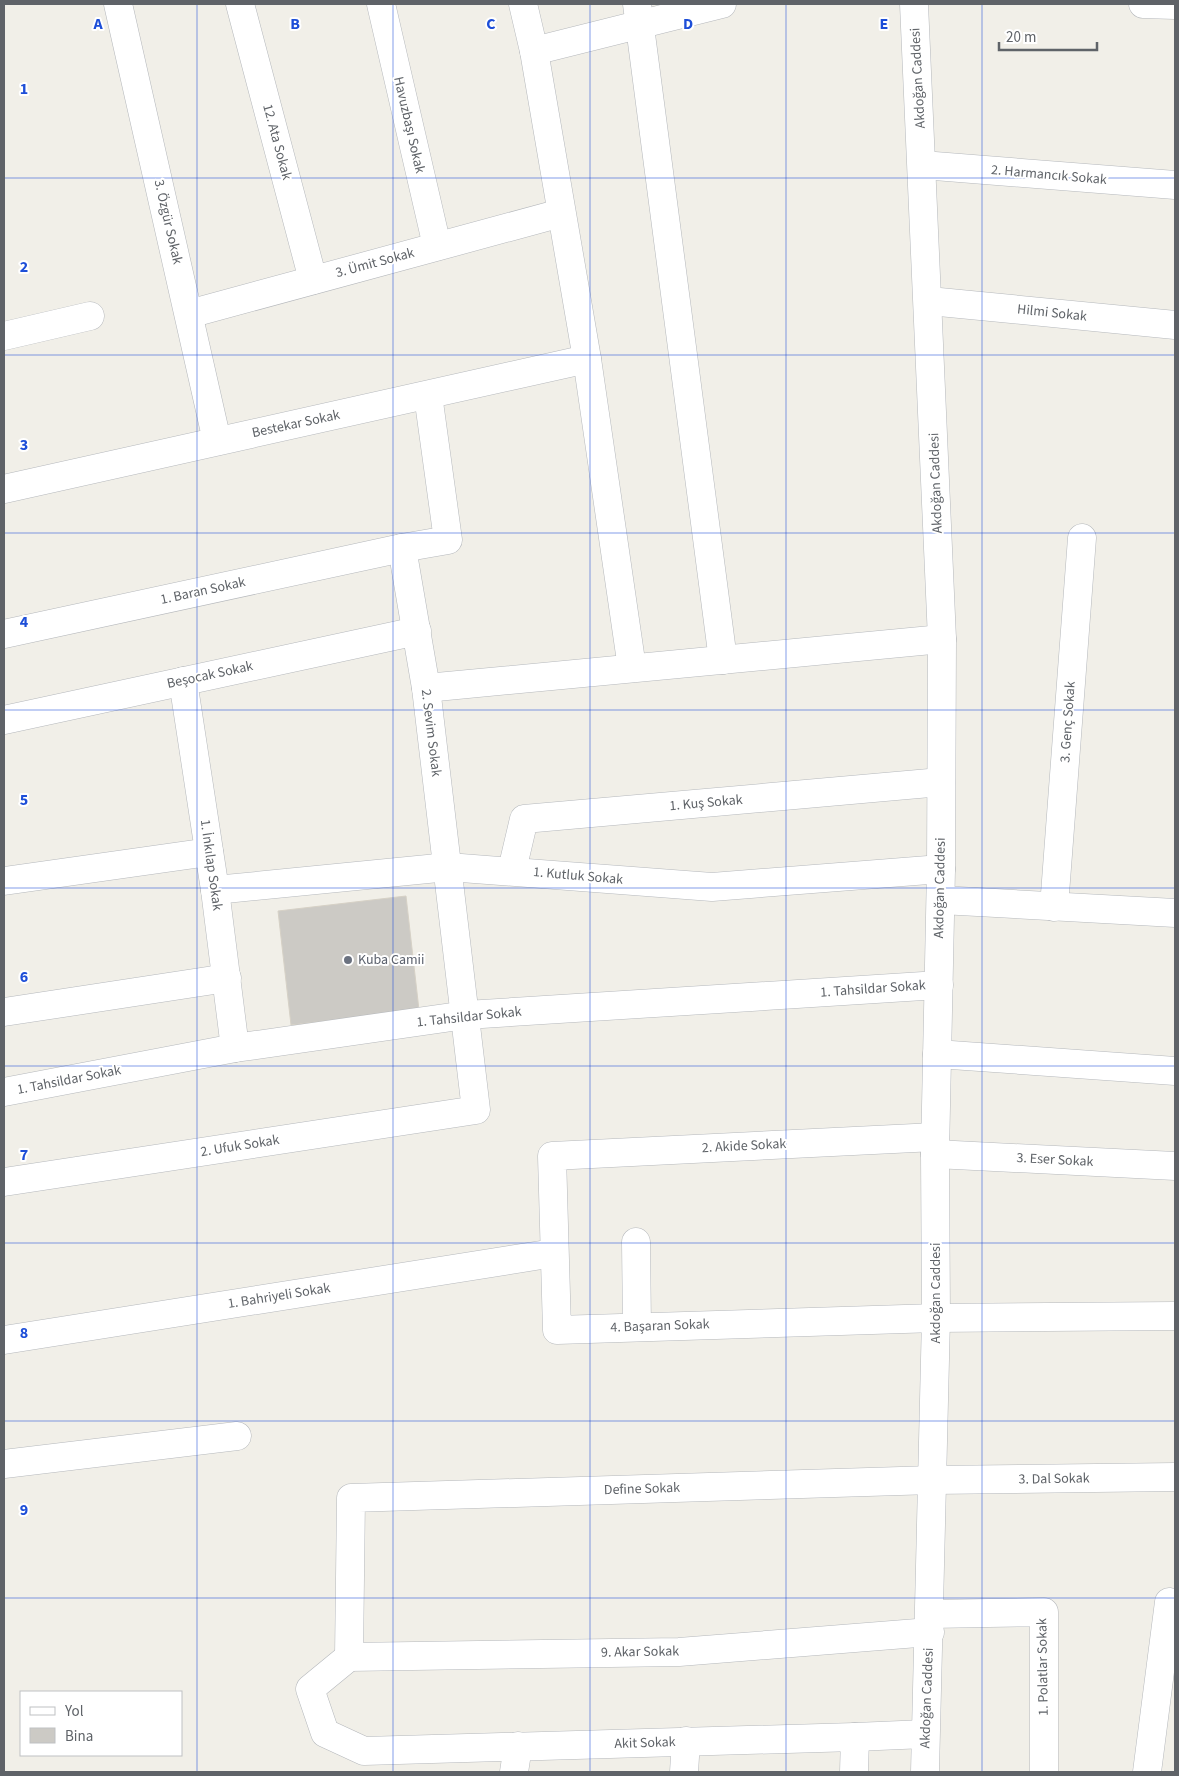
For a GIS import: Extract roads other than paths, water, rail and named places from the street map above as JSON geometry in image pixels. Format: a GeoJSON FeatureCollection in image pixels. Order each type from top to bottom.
{"type":"FeatureCollection","features":[{"type":"Feature","properties":{"kind":"street","name":"3. Özgür Sokak"},"geometry":{"type":"LineString","coordinates":[[118,4],[217,441]]}},
{"type":"Feature","properties":{"kind":"street","name":"12. Ata Sokak"},"geometry":{"type":"LineString","coordinates":[[240,4],[313,280]]}},
{"type":"Feature","properties":{"kind":"street","name":"Havuzbaşı Sokak"},"geometry":{"type":"LineString","coordinates":[[381,4],[437,246]]}},
{"type":"Feature","properties":{"kind":"street"},"geometry":{"type":"LineString","coordinates":[[523,4],[534,51],[560,213],[587,359],[632,668]]}},
{"type":"Feature","properties":{"kind":"street"},"geometry":{"type":"LineString","coordinates":[[534,51],[639,14],[722,4]]}},
{"type":"Feature","properties":{"kind":"street","name":"Akdoğan Caddesi"},"geometry":{"type":"LineString","coordinates":[[914,4],[942,639],[941,900],[935,1146],[936,1318],[925,1772]]}},
{"type":"Feature","properties":{"kind":"street"},"geometry":{"type":"LineString","coordinates":[[1143,4],[1175,5]]}},
{"type":"Feature","properties":{"kind":"street"},"geometry":{"type":"LineString","coordinates":[[639,14],[723,660]]}},
{"type":"Feature","properties":{"kind":"street","name":"2. Harmancık Sokak"},"geometry":{"type":"LineString","coordinates":[[922,165],[1175,185]]}},
{"type":"Feature","properties":{"kind":"street","name":"3. Ümit Sokak"},"geometry":{"type":"LineString","coordinates":[[189,314],[560,213]]}},
{"type":"Feature","properties":{"kind":"street","name":"Hilmi Sokak"},"geometry":{"type":"LineString","coordinates":[[928,301],[1175,325]]}},
{"type":"Feature","properties":{"kind":"street"},"geometry":{"type":"LineString","coordinates":[[4,336],[90,316]]}},
{"type":"Feature","properties":{"kind":"street","name":"Bestekar Sokak"},"geometry":{"type":"LineString","coordinates":[[4,489],[587,359]]}},
{"type":"Feature","properties":{"kind":"street"},"geometry":{"type":"LineString","coordinates":[[402,548],[448,540],[428,395]]}},
{"type":"Feature","properties":{"kind":"street","name":"3. Genç Sokak"},"geometry":{"type":"LineString","coordinates":[[1054,906],[1082,538]]}},
{"type":"Feature","properties":{"kind":"street","name":"2. Sevim Sokak"},"geometry":{"type":"LineString","coordinates":[[402,548],[426,688],[476,1110]]}},
{"type":"Feature","properties":{"kind":"street","name":"1. Baran Sokak"},"geometry":{"type":"LineString","coordinates":[[4,634],[402,548]]}},
{"type":"Feature","properties":{"kind":"street","name":"Beşocak Sokak"},"geometry":{"type":"LineString","coordinates":[[4,720],[417,631]]}},
{"type":"Feature","properties":{"kind":"street"},"geometry":{"type":"LineString","coordinates":[[426,688],[942,639]]}},
{"type":"Feature","properties":{"kind":"street","name":"1. İnkılap Sokak"},"geometry":{"type":"LineString","coordinates":[[183,681],[215,890],[235,1048]]}},
{"type":"Feature","properties":{"kind":"street","name":"1. Kuş Sokak"},"geometry":{"type":"LineString","coordinates":[[512,870],[524,819],[941,782]]}},
{"type":"Feature","properties":{"kind":"street"},"geometry":{"type":"LineString","coordinates":[[4,881],[209,852]]}},
{"type":"Feature","properties":{"kind":"street","name":"1. Kutluk Sokak"},"geometry":{"type":"LineString","coordinates":[[215,890],[448,867],[512,870],[712,887],[941,869]]}},
{"type":"Feature","properties":{"kind":"street"},"geometry":{"type":"LineString","coordinates":[[941,900],[1175,914]]}},
{"type":"Feature","properties":{"kind":"street"},"geometry":{"type":"LineString","coordinates":[[4,1012],[227,978]]}},
{"type":"Feature","properties":{"kind":"street","name":"1. Tahsildar Sokak"},"geometry":{"type":"LineString","coordinates":[[4,1092],[235,1048],[466,1015],[939,985]]}},
{"type":"Feature","properties":{"kind":"street"},"geometry":{"type":"LineString","coordinates":[[937,1054],[1175,1071]]}},
{"type":"Feature","properties":{"kind":"street","name":"2. Ufuk Sokak"},"geometry":{"type":"LineString","coordinates":[[4,1182],[476,1110]]}},
{"type":"Feature","properties":{"kind":"street","name":"2. Akide Sokak"},"geometry":{"type":"LineString","coordinates":[[552,1156],[935,1146]]}},
{"type":"Feature","properties":{"kind":"street","name":"3. Eser Sokak"},"geometry":{"type":"LineString","coordinates":[[935,1146],[1175,1166]]}},
{"type":"Feature","properties":{"kind":"street","name":"4. Başaran Sokak"},"geometry":{"type":"LineString","coordinates":[[552,1156],[558,1330],[936,1318],[1175,1316]]}},
{"type":"Feature","properties":{"kind":"street"},"geometry":{"type":"LineString","coordinates":[[636,1242],[637,1327]]}},
{"type":"Feature","properties":{"kind":"street","name":"1. Bahriyeli Sokak"},"geometry":{"type":"LineString","coordinates":[[4,1340],[554,1253]]}},
{"type":"Feature","properties":{"kind":"street"},"geometry":{"type":"LineString","coordinates":[[4,1464],[237,1436]]}},
{"type":"Feature","properties":{"kind":"street","name":"3. Dal Sokak"},"geometry":{"type":"LineString","coordinates":[[933,1480],[1175,1477]]}},
{"type":"Feature","properties":{"kind":"street","name":"Define Sokak"},"geometry":{"type":"LineString","coordinates":[[349,1656],[351,1498],[933,1480]]}},
{"type":"Feature","properties":{"kind":"street"},"geometry":{"type":"LineString","coordinates":[[1147,1772],[1169,1602]]}},
{"type":"Feature","properties":{"kind":"street","name":"1. Polatlar Sokak"},"geometry":{"type":"LineString","coordinates":[[930,1623],[1044,1612],[1044,1772]]}},
{"type":"Feature","properties":{"kind":"street","name":"9. Akar Sokak"},"geometry":{"type":"LineString","coordinates":[[349,1656],[679,1652],[930,1623]]}},
{"type":"Feature","properties":{"kind":"street"},"geometry":{"type":"LineString","coordinates":[[349,1656],[310,1689],[325,1733],[363,1762]]}},
{"type":"Feature","properties":{"kind":"street","name":"Akit Sokak"},"geometry":{"type":"LineString","coordinates":[[363,1762],[516,1759],[686,1741],[926,1734]]}},
{"type":"Feature","properties":{"kind":"street"},"geometry":{"type":"LineString","coordinates":[[854,1772],[855,1737]]}},
{"type":"Feature","properties":{"kind":"street"},"geometry":{"type":"LineString","coordinates":[[684,1772],[686,1741]]}},
{"type":"Feature","properties":{"kind":"place","name":"Kuba Camii"},"geometry":{"type":"Point","coordinates":[348,960]}}]}
